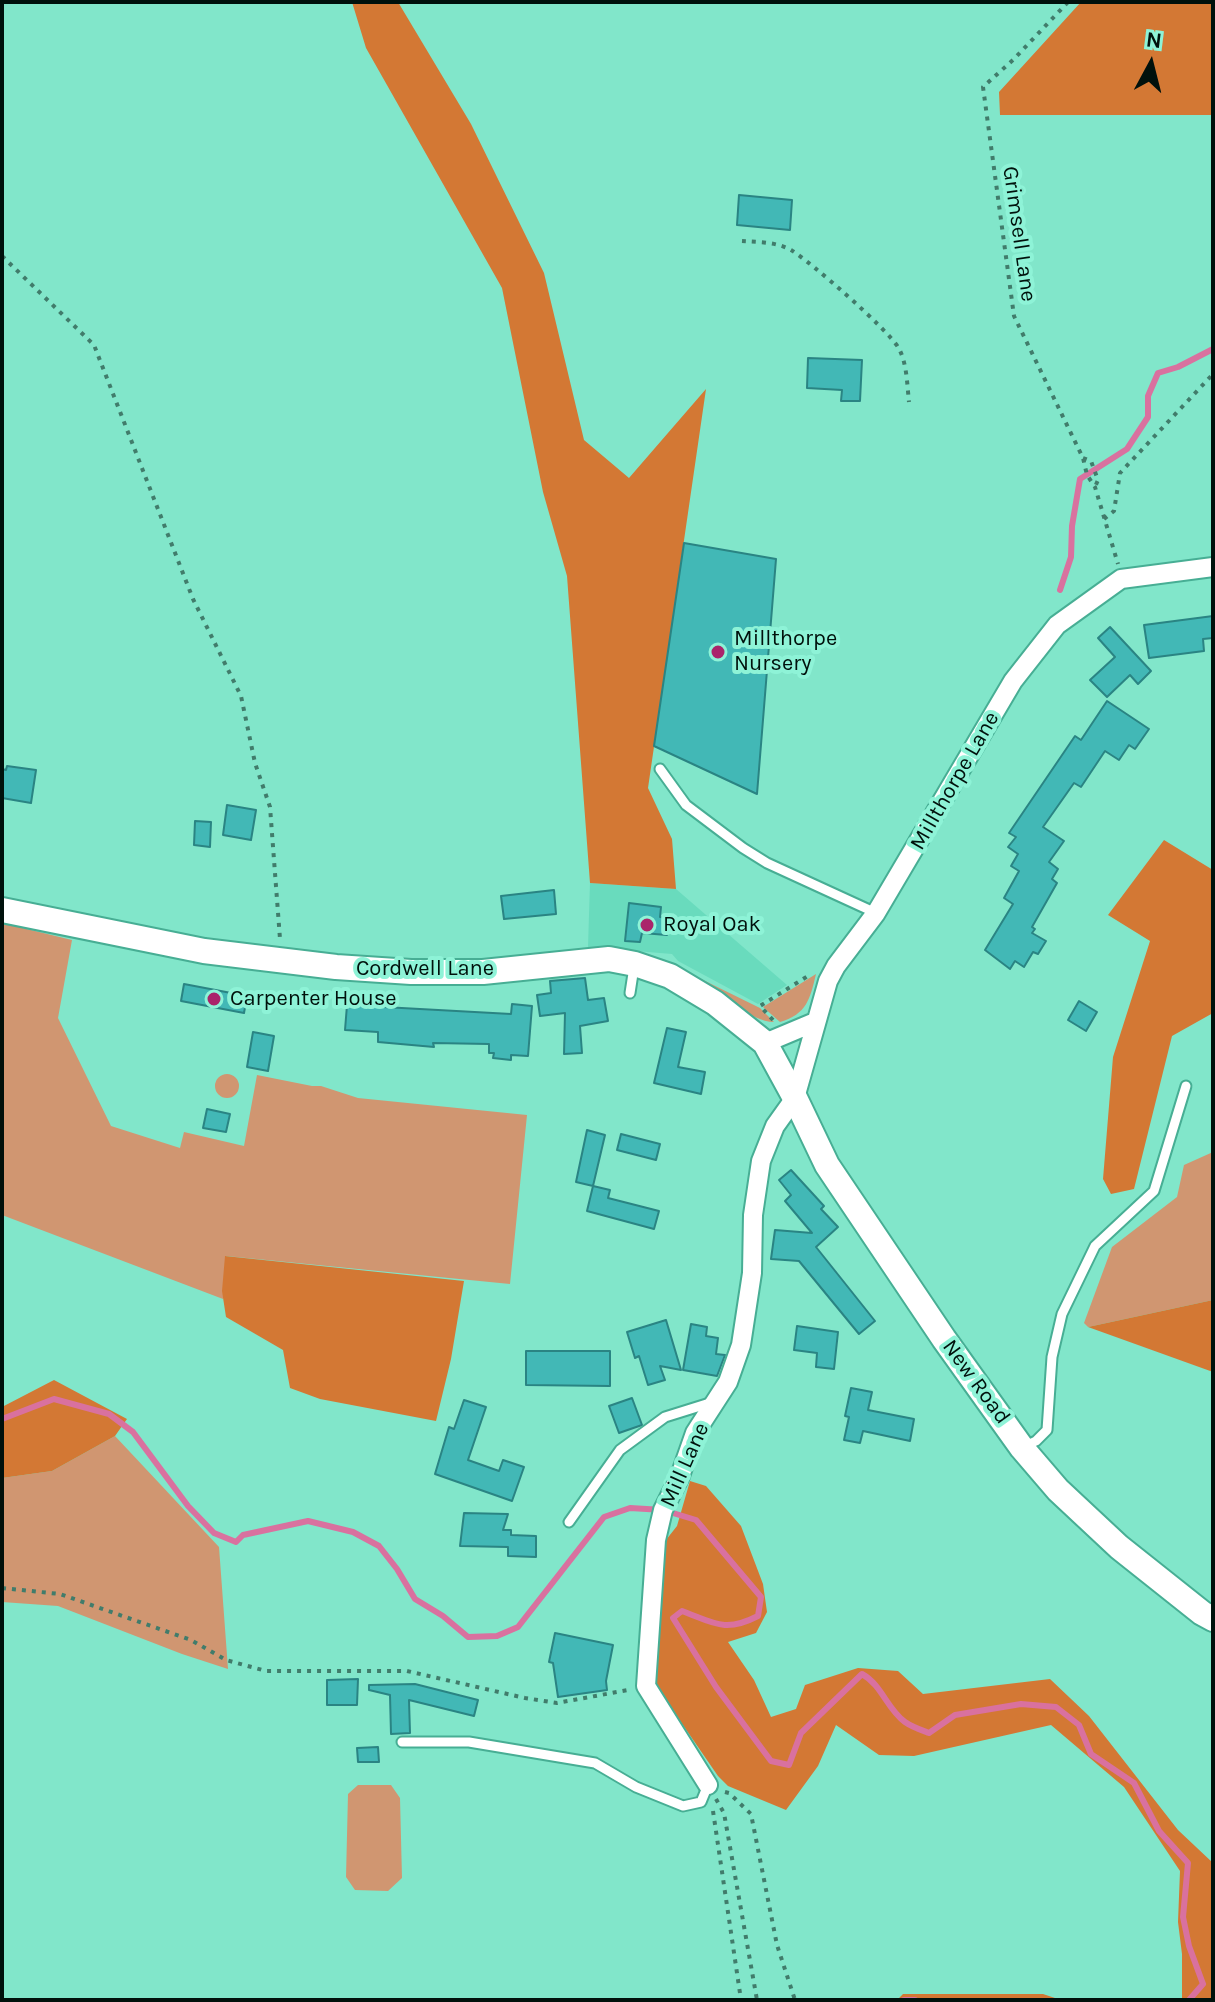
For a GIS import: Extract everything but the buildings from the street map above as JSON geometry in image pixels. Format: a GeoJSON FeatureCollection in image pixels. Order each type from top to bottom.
{"type":"FeatureCollection","features":[{"type":"Feature","properties":{"kind":"main road","name":"Cordwell Lane"},"geometry":{"type":"LineString","coordinates":[[2,910],[204,951],[281,961],[411,972],[483,972],[609,959],[635,964],[670,976],[776,1038],[795,1098]]}},
{"type":"Feature","properties":{"kind":"main road","name":"New Road"},"geometry":{"type":"LineString","coordinates":[[795,1098],[827,1165],[1022,1448],[1058,1490],[1119,1547],[1213,1619]]}},
{"type":"Feature","properties":{"kind":"street","name":"Millthorpe Lane"},"geometry":{"type":"LineString","coordinates":[[795,1098],[815,1022],[836,966],[876,913],[1013,681],[1057,625],[1121,579],[1213,567]]}},
{"type":"Feature","properties":{"kind":"street"},"geometry":{"type":"LineString","coordinates":[[776,1038],[815,1022]]}},
{"type":"Feature","properties":{"kind":"street","name":"Mill Lane"},"geometry":{"type":"LineString","coordinates":[[646,1686],[656,1540],[663,1510],[680,1476],[695,1433],[728,1382],[741,1345],[752,1273],[753,1215],[761,1161],[775,1126],[795,1098]]}},
{"type":"Feature","properties":{"kind":"street"},"geometry":{"type":"LineString","coordinates":[[646,1686],[708,1785]]}},
{"type":"Feature","properties":{"kind":"lane"},"geometry":{"type":"LineString","coordinates":[[660,769],[686,805],[743,848],[767,863],[876,913]]}},
{"type":"Feature","properties":{"kind":"lane"},"geometry":{"type":"LineString","coordinates":[[630,993],[635,964]]}},
{"type":"Feature","properties":{"kind":"lane"},"geometry":{"type":"LineString","coordinates":[[1022,1448],[1036,1441],[1047,1430],[1052,1357],[1062,1314],[1095,1246],[1154,1191],[1186,1086]]}},
{"type":"Feature","properties":{"kind":"lane"},"geometry":{"type":"LineString","coordinates":[[569,1522],[620,1450],[665,1417],[716,1401]]}},
{"type":"Feature","properties":{"kind":"lane"},"geometry":{"type":"LineString","coordinates":[[402,1742],[469,1742],[595,1763],[636,1787],[683,1806],[701,1802],[708,1785]]}},
{"type":"Feature","properties":{"kind":"path","name":"Grimsell Lane"},"geometry":{"type":"LineString","coordinates":[[1068,2],[983,87],[1014,316],[1095,487],[1121,579]]}},
{"type":"Feature","properties":{"kind":"path"},"geometry":{"type":"LineString","coordinates":[[742,241],[790,249],[897,345],[904,360],[909,402]]}},
{"type":"Feature","properties":{"kind":"path"},"geometry":{"type":"LineString","coordinates":[[2,256],[94,345],[193,599],[241,696],[255,763],[270,807],[281,961]]}},
{"type":"Feature","properties":{"kind":"path"},"geometry":{"type":"LineString","coordinates":[[1104,519],[1114,511],[1120,473],[1213,374]]}},
{"type":"Feature","properties":{"kind":"path"},"geometry":{"type":"LineString","coordinates":[[1083,458],[1091,461],[1098,480],[1095,487]]}},
{"type":"Feature","properties":{"kind":"path"},"geometry":{"type":"LineString","coordinates":[[776,1038],[760,1006],[817,970],[836,966]]}},
{"type":"Feature","properties":{"kind":"path"},"geometry":{"type":"LineString","coordinates":[[2,1588],[60,1594],[191,1640],[226,1660],[266,1671],[407,1671],[557,1703],[607,1696],[646,1686]]}},
{"type":"Feature","properties":{"kind":"path"},"geometry":{"type":"LineString","coordinates":[[708,1785],[724,1813],[757,2000]]}},
{"type":"Feature","properties":{"kind":"path"},"geometry":{"type":"LineString","coordinates":[[708,1785],[741,2000]]}},
{"type":"Feature","properties":{"kind":"path"},"geometry":{"type":"LineString","coordinates":[[708,1785],[729,1793],[751,1814],[777,1945],[795,2000]]}},
{"type":"Feature","properties":{"kind":"shaded area"},"geometry":{"type":"Polygon","coordinates":[[[352,2],[398,2],[471,124],[544,273],[584,440],[629,478],[706,389],[648,788],[672,839],[676,889],[590,883],[567,576],[543,492],[502,288],[366,48],[352,2]]]}},
{"type":"Feature","properties":{"kind":"shaded area"},"geometry":{"type":"Polygon","coordinates":[[[1081,2],[1213,2],[1213,115],[1000,115],[999,92],[1081,2]]]}},
{"type":"Feature","properties":{"kind":"shaded area"},"geometry":{"type":"Polygon","coordinates":[[[1164,840],[1213,870],[1213,1013],[1172,1036],[1134,1189],[1111,1194],[1103,1179],[1113,1057],[1150,941],[1108,915],[1164,840]]]}},
{"type":"Feature","properties":{"kind":"shaded area"},"geometry":{"type":"Polygon","coordinates":[[[590,883],[676,889],[787,985],[758,1004],[678,961],[672,954],[588,947],[590,883]]]}},
{"type":"Feature","properties":{"kind":"shaded area"},"geometry":{"type":"Polygon","coordinates":[[[2,923],[72,940],[58,1018],[111,1126],[180,1148],[184,1132],[244,1146],[257,1075],[321,1086],[358,1098],[527,1115],[510,1284],[226,1256],[223,1299],[2,1215],[2,923]]]}},
{"type":"Feature","properties":{"kind":"shaded area"},"geometry":{"type":"Polygon","coordinates":[[[816,974],[809,998],[796,1015],[780,1022],[763,1007],[816,974]]]}},
{"type":"Feature","properties":{"kind":"shaded area"},"geometry":{"type":"Polygon","coordinates":[[[697,977],[760,1008],[774,1022],[755,1017],[697,977]]]}},
{"type":"Feature","properties":{"kind":"shaded area"},"geometry":{"type":"Polygon","coordinates":[[[227,1074],[236,1077],[239,1086],[236,1095],[227,1098],[218,1095],[215,1086],[218,1077],[227,1074]]]}},
{"type":"Feature","properties":{"kind":"shaded area"},"geometry":{"type":"Polygon","coordinates":[[[1213,1152],[1213,1300],[1088,1327],[1084,1323],[1112,1247],[1177,1197],[1184,1165],[1213,1152]]]}},
{"type":"Feature","properties":{"kind":"shaded area"},"geometry":{"type":"Polygon","coordinates":[[[225,1256],[464,1281],[451,1359],[436,1421],[320,1399],[290,1388],[283,1350],[226,1317],[222,1291],[225,1256]]]}},
{"type":"Feature","properties":{"kind":"shaded area"},"geometry":{"type":"Polygon","coordinates":[[[1213,1300],[1213,1372],[1088,1327],[1213,1300]]]}},
{"type":"Feature","properties":{"kind":"shaded area"},"geometry":{"type":"Polygon","coordinates":[[[54,1380],[127,1419],[115,1436],[52,1471],[2,1478],[2,1407],[54,1380]]]}},
{"type":"Feature","properties":{"kind":"shaded area"},"geometry":{"type":"Polygon","coordinates":[[[115,1436],[219,1547],[228,1669],[58,1606],[2,1602],[2,1478],[52,1471],[115,1436]]]}},
{"type":"Feature","properties":{"kind":"shaded area"},"geometry":{"type":"Polygon","coordinates":[[[690,1481],[706,1486],[741,1526],[763,1584],[767,1612],[756,1633],[728,1642],[754,1680],[771,1717],[796,1709],[805,1685],[858,1668],[898,1671],[923,1694],[1050,1679],[1089,1716],[1178,1830],[1213,1863],[1213,2000],[1182,2000],[1178,1922],[1180,1871],[1124,1787],[1051,1725],[914,1756],[879,1755],[836,1725],[818,1766],[786,1810],[728,1786],[654,1683],[662,1545],[677,1526],[690,1481]]]}},
{"type":"Feature","properties":{"kind":"shaded area"},"geometry":{"type":"Polygon","coordinates":[[[358,1785],[391,1785],[400,1798],[402,1878],[388,1891],[355,1890],[346,1877],[348,1794],[358,1785]]]}},
{"type":"Feature","properties":{"kind":"shaded area"},"geometry":{"type":"Polygon","coordinates":[[[903,1994],[1043,1994],[1061,2000],[897,2000],[903,1994]]]}},
{"type":"Feature","properties":{"kind":"waterway"},"geometry":{"type":"LineString","coordinates":[[1060,590],[1071,557],[1072,526],[1080,479],[1127,449],[1148,417],[1148,396],[1158,373],[1178,367],[1213,349]]}},
{"type":"Feature","properties":{"kind":"waterway"},"geometry":{"type":"LineString","coordinates":[[2,1419],[54,1399],[109,1414],[133,1432],[188,1506],[214,1533],[236,1542],[243,1535],[308,1521],[353,1532],[379,1546],[415,1599],[443,1616],[468,1637],[497,1636],[518,1627],[604,1517],[630,1508],[663,1510],[696,1520],[761,1597],[758,1616],[728,1625],[682,1611],[673,1618],[716,1687],[771,1761],[789,1765],[801,1733],[862,1674],[875,1684],[899,1717],[929,1733],[955,1715],[1021,1704],[1056,1707],[1079,1725],[1091,1754],[1134,1783],[1159,1831],[1188,1863],[1183,1917],[1189,1946],[1203,1984]]}},
{"type":"Feature","properties":{"kind":"waterway"},"geometry":{"type":"LineString","coordinates":[[1189,2000],[1203,1984]]}},
{"type":"Feature","properties":{"kind":"waterway"},"geometry":{"type":"LineString","coordinates":[[904,2000],[915,2000]]}},
{"type":"Feature","properties":{"kind":"place","name":"Millthorpe Nursery"},"geometry":{"type":"Point","coordinates":[718,652]}},
{"type":"Feature","properties":{"kind":"place","name":"Royal Oak"},"geometry":{"type":"Point","coordinates":[647,925]}},
{"type":"Feature","properties":{"kind":"place","name":"Carpenter House"},"geometry":{"type":"Point","coordinates":[214,999]}}]}
